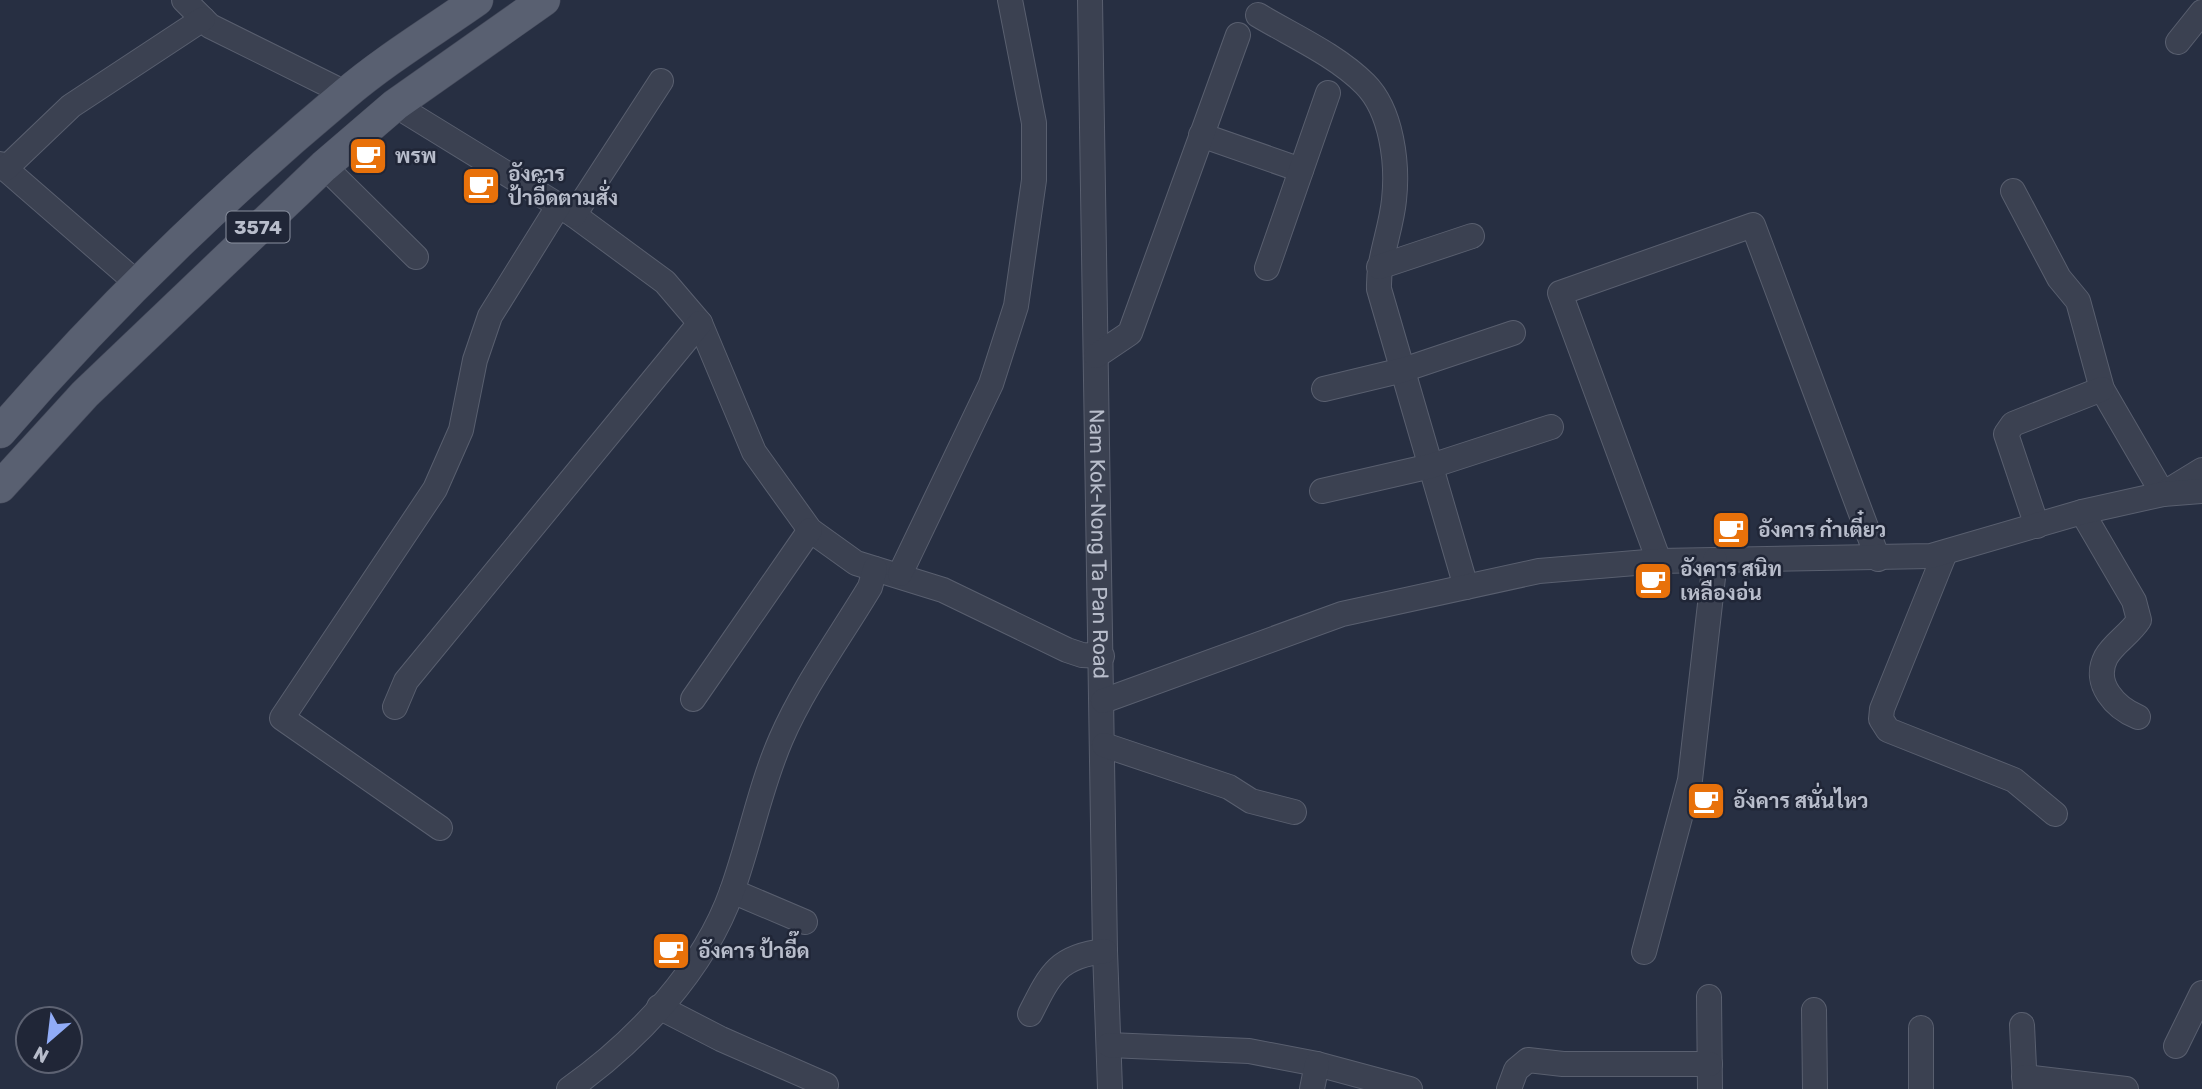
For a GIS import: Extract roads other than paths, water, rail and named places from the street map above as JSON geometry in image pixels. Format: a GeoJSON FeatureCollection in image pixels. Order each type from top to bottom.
{"type":"FeatureCollection","features":[{"type":"Feature","properties":{"kind":"main road","name":"3574"},"geometry":{"type":"LineString","coordinates":[[0,432],[59,363],[138,284],[345,93],[477,0]]}},
{"type":"Feature","properties":{"kind":"main road","name":"3574"},"geometry":{"type":"LineString","coordinates":[[0,487],[85,394],[324,166],[395,105],[544,0]]}},
{"type":"Feature","properties":{"kind":"street"},"geometry":{"type":"LineString","coordinates":[[184,0],[203,19],[345,93]]}},
{"type":"Feature","properties":{"kind":"street"},"geometry":{"type":"LineString","coordinates":[[900,574],[992,384],[1016,306],[1034,180],[1034,122],[1010,0]]}},
{"type":"Feature","properties":{"kind":"street","name":"Nam Kok-Nong Ta Pan Road"},"geometry":{"type":"LineString","coordinates":[[1090,0],[1104,746],[1105,951],[1110,1089]]}},
{"type":"Feature","properties":{"kind":"street"},"geometry":{"type":"LineString","coordinates":[[2178,42],[2202,12]]}},
{"type":"Feature","properties":{"kind":"street"},"geometry":{"type":"LineString","coordinates":[[1258,15],[1349,71],[1367,86],[1384,115],[1396,179],[1394,204],[1379,267],[1379,289],[1466,587]]}},
{"type":"Feature","properties":{"kind":"street"},"geometry":{"type":"LineString","coordinates":[[138,284],[3,166],[71,106],[203,19]]}},
{"type":"Feature","properties":{"kind":"street"},"geometry":{"type":"LineString","coordinates":[[1096,356],[1130,333],[1238,35]]}},
{"type":"Feature","properties":{"kind":"street"},"geometry":{"type":"LineString","coordinates":[[440,828],[282,718],[435,489],[461,430],[475,359],[490,316],[661,81]]}},
{"type":"Feature","properties":{"kind":"street"},"geometry":{"type":"LineString","coordinates":[[1268,268],[1328,93]]}},
{"type":"Feature","properties":{"kind":"street"},"geometry":{"type":"LineString","coordinates":[[395,105],[566,210],[665,282],[700,323],[754,452],[810,530],[840,554],[875,569],[900,574],[943,590],[1068,650],[1102,656]]}},
{"type":"Feature","properties":{"kind":"street"},"geometry":{"type":"LineString","coordinates":[[1201,135],[1301,170]]}},
{"type":"Feature","properties":{"kind":"street"},"geometry":{"type":"LineString","coordinates":[[324,166],[416,257]]}},
{"type":"Feature","properties":{"kind":"street"},"geometry":{"type":"LineString","coordinates":[[2013,191],[2059,278],[2078,301],[2102,389],[2163,494]]}},
{"type":"Feature","properties":{"kind":"street"},"geometry":{"type":"LineString","coordinates":[[1659,561],[1560,293],[1753,225],[1878,559]]}},
{"type":"Feature","properties":{"kind":"street"},"geometry":{"type":"LineString","coordinates":[[1379,267],[1472,236]]}},
{"type":"Feature","properties":{"kind":"street"},"geometry":{"type":"LineString","coordinates":[[395,707],[406,681],[700,323]]}},
{"type":"Feature","properties":{"kind":"street"},"geometry":{"type":"LineString","coordinates":[[1324,389],[1403,370],[1513,333]]}},
{"type":"Feature","properties":{"kind":"street"},"geometry":{"type":"LineString","coordinates":[[2037,526],[2006,434],[2013,424],[2102,389]]}},
{"type":"Feature","properties":{"kind":"street"},"geometry":{"type":"LineString","coordinates":[[1322,491],[1431,466],[1551,427]]}},
{"type":"Feature","properties":{"kind":"street"},"geometry":{"type":"LineString","coordinates":[[2163,494],[2202,470]]}},
{"type":"Feature","properties":{"kind":"street"},"geometry":{"type":"LineString","coordinates":[[1102,701],[1342,614],[1539,571],[1659,561],[1878,559],[1945,553],[2082,512],[2163,494],[2202,491]]}},
{"type":"Feature","properties":{"kind":"street"},"geometry":{"type":"LineString","coordinates":[[2082,512],[2134,601],[2139,620],[2106,657],[2103,671],[2104,684],[2113,702],[2138,717]]}},
{"type":"Feature","properties":{"kind":"street"},"geometry":{"type":"LineString","coordinates":[[693,699],[810,530]]}},
{"type":"Feature","properties":{"kind":"street"},"geometry":{"type":"LineString","coordinates":[[1945,553],[1882,709],[1881,719],[1888,730],[2014,780],[2055,814]]}},
{"type":"Feature","properties":{"kind":"street"},"geometry":{"type":"LineString","coordinates":[[1644,951],[1690,780],[1715,560]]}},
{"type":"Feature","properties":{"kind":"street"},"geometry":{"type":"LineString","coordinates":[[585,1085],[659,1007],[702,954],[732,891],[780,741],[792,715],[870,587],[875,569]]}},
{"type":"Feature","properties":{"kind":"street"},"geometry":{"type":"LineString","coordinates":[[1104,746],[1229,787],[1251,801],[1294,811]]}},
{"type":"Feature","properties":{"kind":"street"},"geometry":{"type":"LineString","coordinates":[[732,891],[805,922]]}},
{"type":"Feature","properties":{"kind":"street"},"geometry":{"type":"LineString","coordinates":[[1030,1013],[1053,971],[1079,954],[1105,951]]}},
{"type":"Feature","properties":{"kind":"street"},"geometry":{"type":"LineString","coordinates":[[2176,1046],[2202,993]]}},
{"type":"Feature","properties":{"kind":"street"},"geometry":{"type":"LineString","coordinates":[[1709,997],[1710,1089]]}},
{"type":"Feature","properties":{"kind":"street"},"geometry":{"type":"LineString","coordinates":[[659,1007],[721,1039],[826,1085]]}},
{"type":"Feature","properties":{"kind":"street"},"geometry":{"type":"LineString","coordinates":[[1814,1010],[1815,1089]]}},
{"type":"Feature","properties":{"kind":"street"},"geometry":{"type":"LineString","coordinates":[[2022,1025],[2025,1083],[2126,1089]]}},
{"type":"Feature","properties":{"kind":"street"},"geometry":{"type":"LineString","coordinates":[[1921,1028],[1921,1089]]}},
{"type":"Feature","properties":{"kind":"street"},"geometry":{"type":"LineString","coordinates":[[1109,1045],[1249,1051],[1317,1064],[1410,1089]]}},
{"type":"Feature","properties":{"kind":"street"},"geometry":{"type":"LineString","coordinates":[[1509,1089],[1516,1070],[1528,1060],[1563,1064],[1710,1064]]}},
{"type":"Feature","properties":{"kind":"street"},"geometry":{"type":"LineString","coordinates":[[1312,1089],[1317,1064]]}},
{"type":"Feature","properties":{"kind":"place","name":"พรพ"},"geometry":{"type":"Point","coordinates":[368,156]}},
{"type":"Feature","properties":{"kind":"place","name":"อังคาร ป้าอี๊ดตามสั่ง"},"geometry":{"type":"Point","coordinates":[481,186]}},
{"type":"Feature","properties":{"kind":"place","name":"อังคาร ก๋าเตี๋ยว"},"geometry":{"type":"Point","coordinates":[1731,530]}},
{"type":"Feature","properties":{"kind":"place","name":"อังคาร สนิท เหลืองอ่น"},"geometry":{"type":"Point","coordinates":[1653,581]}},
{"type":"Feature","properties":{"kind":"place","name":"อังคาร สนั่นไหว"},"geometry":{"type":"Point","coordinates":[1706,801]}},
{"type":"Feature","properties":{"kind":"place","name":"อังคาร ป้าอี๊ด"},"geometry":{"type":"Point","coordinates":[671,951]}}]}
